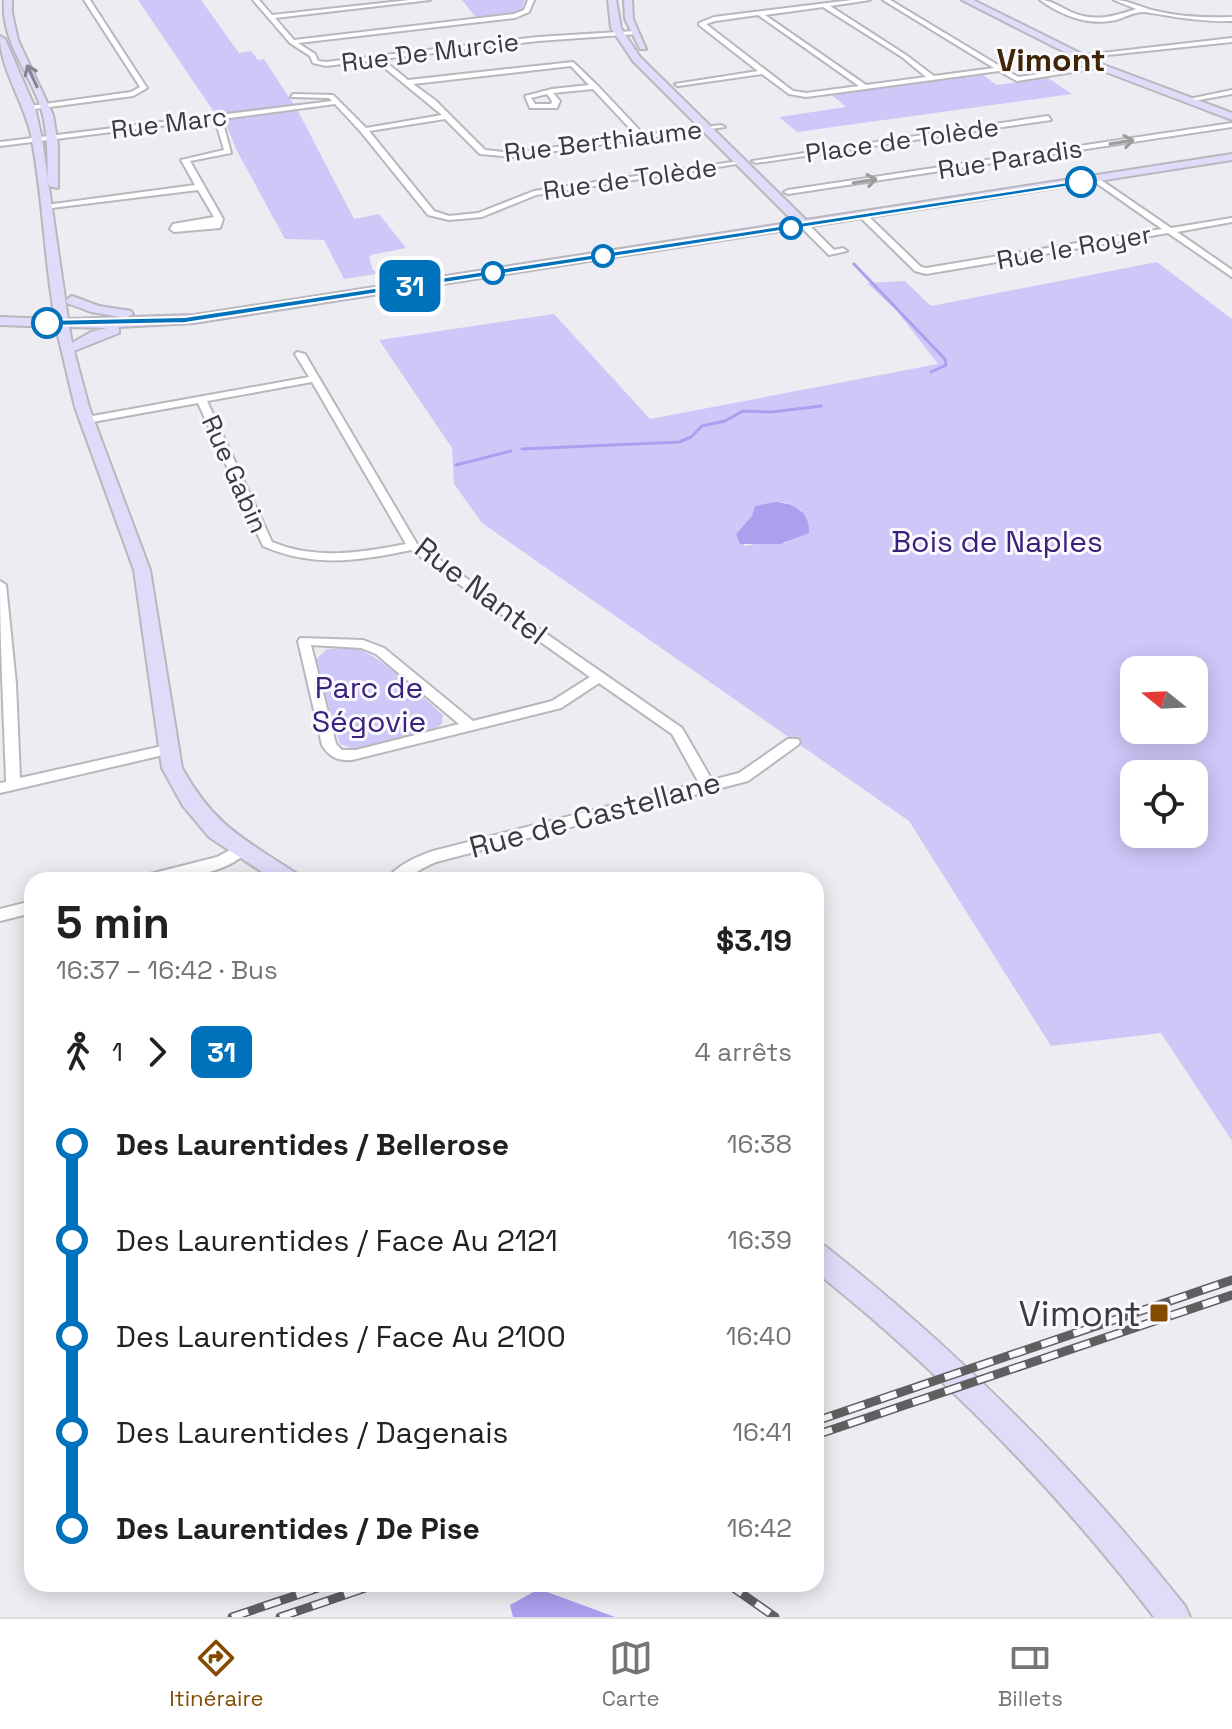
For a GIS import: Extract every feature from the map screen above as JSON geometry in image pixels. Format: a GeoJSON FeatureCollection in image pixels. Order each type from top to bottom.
{"type":"FeatureCollection","features":[{"type":"Feature","properties":{"kind":"main road"},"geometry":{"type":"LineString","coordinates":[[8,0],[5,14],[46,105],[53,137],[51,206],[57,296],[69,320],[76,347],[73,363]]}},
{"type":"Feature","properties":{"kind":"main road"},"geometry":{"type":"LineString","coordinates":[[612,0],[619,34],[636,59],[742,166],[811,224]]}},
{"type":"Feature","properties":{"kind":"main road"},"geometry":{"type":"LineString","coordinates":[[628,0],[627,15],[634,33],[653,59],[788,192],[811,224]]}},
{"type":"Feature","properties":{"kind":"main road"},"geometry":{"type":"LineString","coordinates":[[966,0],[1101,67],[1232,117]]}},
{"type":"Feature","properties":{"kind":"main road"},"geometry":{"type":"LineString","coordinates":[[2,45],[30,108],[72,300],[67,351],[73,363],[87,420],[140,564],[167,750],[176,777],[195,808],[216,831],[277,872]]}},
{"type":"Feature","properties":{"kind":"main road"},"geometry":{"type":"LineString","coordinates":[[76,347],[96,335],[153,323],[864,217],[1232,157]]}},
{"type":"Feature","properties":{"kind":"main road"},"geometry":{"type":"LineString","coordinates":[[742,166],[753,186],[779,215],[779,220],[769,231]]}},
{"type":"Feature","properties":{"kind":"main road"},"geometry":{"type":"LineString","coordinates":[[812,210],[850,219]]}},
{"type":"Feature","properties":{"kind":"main road"},"geometry":{"type":"LineString","coordinates":[[26,314],[46,307],[57,296]]}},
{"type":"Feature","properties":{"kind":"main road"},"geometry":{"type":"LineString","coordinates":[[72,300],[93,308],[133,316]]}},
{"type":"Feature","properties":{"kind":"main road"},"geometry":{"type":"LineString","coordinates":[[0,321],[239,312]]}},
{"type":"Feature","properties":{"kind":"main road"},"geometry":{"type":"LineString","coordinates":[[0,313],[69,320],[153,323]]}},
{"type":"Feature","properties":{"kind":"main road"},"geometry":{"type":"LineString","coordinates":[[824,1261],[919,1338],[1005,1419],[1100,1524],[1174,1617]]}},
{"type":"Feature","properties":{"kind":"street"},"geometry":{"type":"LineString","coordinates":[[30,108],[133,94],[144,88],[87,0]]}},
{"type":"Feature","properties":{"kind":"street","name":"Rue De Murcie"},"geometry":{"type":"LineString","coordinates":[[256,0],[292,42],[313,55],[318,63],[538,39],[634,33]]}},
{"type":"Feature","properties":{"kind":"street"},"geometry":{"type":"LineString","coordinates":[[270,17],[427,0]]}},
{"type":"Feature","properties":{"kind":"street"},"geometry":{"type":"LineString","coordinates":[[292,42],[515,16],[527,11],[531,0]]}},
{"type":"Feature","properties":{"kind":"street"},"geometry":{"type":"LineString","coordinates":[[867,0],[714,19],[701,24],[791,93],[806,95],[1000,69]]}},
{"type":"Feature","properties":{"kind":"street"},"geometry":{"type":"LineString","coordinates":[[886,0],[1012,77],[1024,79],[1101,67]]}},
{"type":"Feature","properties":{"kind":"street"},"geometry":{"type":"LineString","coordinates":[[1043,0],[1080,17],[1103,22],[1139,10]]}},
{"type":"Feature","properties":{"kind":"street"},"geometry":{"type":"LineString","coordinates":[[1117,0],[1139,10],[1207,19],[1232,19]]}},
{"type":"Feature","properties":{"kind":"street"},"geometry":{"type":"LineString","coordinates":[[824,5],[932,78]]}},
{"type":"Feature","properties":{"kind":"street"},"geometry":{"type":"LineString","coordinates":[[759,13],[865,87]]}},
{"type":"Feature","properties":{"kind":"street"},"geometry":{"type":"LineString","coordinates":[[1207,19],[1230,38]]}},
{"type":"Feature","properties":{"kind":"street"},"geometry":{"type":"LineString","coordinates":[[1079,56],[1230,38]]}},
{"type":"Feature","properties":{"kind":"street"},"geometry":{"type":"LineString","coordinates":[[2,45],[18,46]]}},
{"type":"Feature","properties":{"kind":"street","name":"Rue Berthiaume"},"geometry":{"type":"LineString","coordinates":[[376,58],[408,82],[483,152],[494,155],[721,127]]}},
{"type":"Feature","properties":{"kind":"street"},"geometry":{"type":"LineString","coordinates":[[408,82],[567,63],[578,66],[643,138]]}},
{"type":"Feature","properties":{"kind":"street"},"geometry":{"type":"LineString","coordinates":[[678,84],[764,72]]}},
{"type":"Feature","properties":{"kind":"street"},"geometry":{"type":"LineString","coordinates":[[550,93],[596,87]]}},
{"type":"Feature","properties":{"kind":"street"},"geometry":{"type":"LineString","coordinates":[[1188,100],[1232,92]]}},
{"type":"Feature","properties":{"kind":"street"},"geometry":{"type":"LineString","coordinates":[[293,96],[321,94],[331,96],[338,102]]}},
{"type":"Feature","properties":{"kind":"street","name":"Rue Marc"},"geometry":{"type":"LineString","coordinates":[[0,144],[338,102]]}},
{"type":"Feature","properties":{"kind":"street","name":"Rue de Tolède"},"geometry":{"type":"LineString","coordinates":[[338,102],[426,209],[449,218],[492,212],[518,197],[534,193],[742,166]]}},
{"type":"Feature","properties":{"kind":"street"},"geometry":{"type":"LineString","coordinates":[[218,117],[228,151],[185,160],[219,219]]}},
{"type":"Feature","properties":{"kind":"street"},"geometry":{"type":"LineString","coordinates":[[364,130],[445,117]]}},
{"type":"Feature","properties":{"kind":"street","name":"Place de Tolède"},"geometry":{"type":"LineString","coordinates":[[756,161],[1048,118]]}},
{"type":"Feature","properties":{"kind":"street","name":"Rue Paradis"},"geometry":{"type":"LineString","coordinates":[[788,192],[1232,125]]}},
{"type":"Feature","properties":{"kind":"street"},"geometry":{"type":"LineString","coordinates":[[1098,180],[1232,274]]}},
{"type":"Feature","properties":{"kind":"street"},"geometry":{"type":"LineString","coordinates":[[51,206],[199,187]]}},
{"type":"Feature","properties":{"kind":"street","name":"Rue le Royer"},"geometry":{"type":"LineString","coordinates":[[864,217],[923,271],[1232,220]]}},
{"type":"Feature","properties":{"kind":"street"},"geometry":{"type":"LineString","coordinates":[[811,224],[843,251],[832,253],[811,224]]}},
{"type":"Feature","properties":{"kind":"street","name":"Rue Nantel"},"geometry":{"type":"LineString","coordinates":[[300,354],[413,546],[677,731],[708,786]]}},
{"type":"Feature","properties":{"kind":"street"},"geometry":{"type":"LineString","coordinates":[[87,420],[313,379]]}},
{"type":"Feature","properties":{"kind":"street","name":"Rue Gabin"},"geometry":{"type":"LineString","coordinates":[[201,399],[267,544],[287,555],[348,558],[413,546]]}},
{"type":"Feature","properties":{"kind":"street"},"geometry":{"type":"LineString","coordinates":[[0,585],[6,787],[167,750]]}},
{"type":"Feature","properties":{"kind":"street"},"geometry":{"type":"LineString","coordinates":[[471,727],[380,651],[363,644],[304,641],[327,738],[334,752],[356,755],[471,727],[556,705],[599,677]]}},
{"type":"Feature","properties":{"kind":"street","name":"Rue de Castellane"},"geometry":{"type":"LineString","coordinates":[[404,872],[435,857],[749,774],[793,742]]}},
{"type":"Feature","properties":{"kind":"street"},"geometry":{"type":"LineString","coordinates":[[182,872],[221,862],[241,850]]}},
{"type":"Feature","properties":{"kind":"street"},"geometry":{"type":"LineString","coordinates":[[0,915],[24,909]]}},
{"type":"Feature","properties":{"kind":"green space"},"geometry":{"type":"Polygon","coordinates":[[[138,0],[201,0],[239,53],[251,51],[258,60],[264,59],[294,105],[216,115],[138,0]]]}},
{"type":"Feature","properties":{"kind":"green space"},"geometry":{"type":"Polygon","coordinates":[[[462,0],[525,0],[521,12],[477,19],[462,0]]]}},
{"type":"Feature","properties":{"kind":"green space"},"geometry":{"type":"Polygon","coordinates":[[[980,73],[997,85],[1048,78],[1072,94],[797,132],[779,117],[846,107],[828,92],[980,73]]]}},
{"type":"Feature","properties":{"kind":"green space"},"geometry":{"type":"Polygon","coordinates":[[[297,109],[354,219],[379,214],[406,248],[371,255],[373,270],[382,273],[344,279],[324,240],[285,239],[237,151],[224,120],[297,109]]]}},
{"type":"Feature","properties":{"kind":"green space","name":"Bois de Naples"},"geometry":{"type":"Polygon","coordinates":[[[1157,262],[1232,319],[1232,1141],[1161,1033],[1051,1046],[909,821],[482,523],[454,484],[452,448],[379,340],[554,314],[650,419],[938,364],[897,311],[867,283],[905,281],[931,306],[1157,262]],[[785,502],[755,507],[752,516],[736,534],[745,546],[765,542],[785,543],[808,525],[801,510],[785,502]]]}},
{"type":"Feature","properties":{"kind":"green space","name":"Parc de Ségovie"},"geometry":{"type":"Polygon","coordinates":[[[353,648],[375,658],[400,676],[443,715],[442,724],[433,730],[354,749],[340,744],[315,660],[327,649],[353,648]]]}},
{"type":"Feature","properties":{"kind":"shaded area"},"geometry":{"type":"Polygon","coordinates":[[[775,502],[800,510],[807,520],[809,533],[780,544],[740,544],[736,534],[752,516],[755,506],[775,502]]]}},
{"type":"Feature","properties":{"kind":"shaded area"},"geometry":{"type":"Polygon","coordinates":[[[534,1592],[547,1592],[615,1617],[513,1617],[510,1605],[534,1592]]]}},
{"type":"Feature","properties":{"kind":"waterway"},"geometry":{"type":"LineString","coordinates":[[854,264],[945,359],[946,365],[931,372]]}},
{"type":"Feature","properties":{"kind":"waterway"},"geometry":{"type":"LineString","coordinates":[[522,449],[679,442],[691,437],[702,426],[725,421],[743,411],[772,412],[821,406]]}},
{"type":"Feature","properties":{"kind":"waterway"},"geometry":{"type":"LineString","coordinates":[[456,465],[511,451]]}},
{"type":"Feature","properties":{"kind":"railway"},"geometry":{"type":"LineString","coordinates":[[824,1418],[1232,1280]]}},
{"type":"Feature","properties":{"kind":"railway"},"geometry":{"type":"LineString","coordinates":[[824,1432],[1232,1295]]}},
{"type":"Feature","properties":{"kind":"railway"},"geometry":{"type":"LineString","coordinates":[[232,1617],[306,1592]]}},
{"type":"Feature","properties":{"kind":"railway"},"geometry":{"type":"LineString","coordinates":[[280,1617],[353,1592]]}},
{"type":"Feature","properties":{"kind":"railway"},"geometry":{"type":"LineString","coordinates":[[739,1592],[775,1617]]}},
{"type":"Feature","properties":{"kind":"bus line","name":"31"},"geometry":{"type":"LineString","coordinates":[[47,323],[185,320],[1081,182]]}},
{"type":"Feature","properties":{"kind":"place","name":"Vimont"},"geometry":{"type":"Point","coordinates":[1159,1313]}},
{"type":"Feature","properties":{"kind":"district","name":"Vimont"},"geometry":{"type":"Point","coordinates":[1051,60]}}]}
